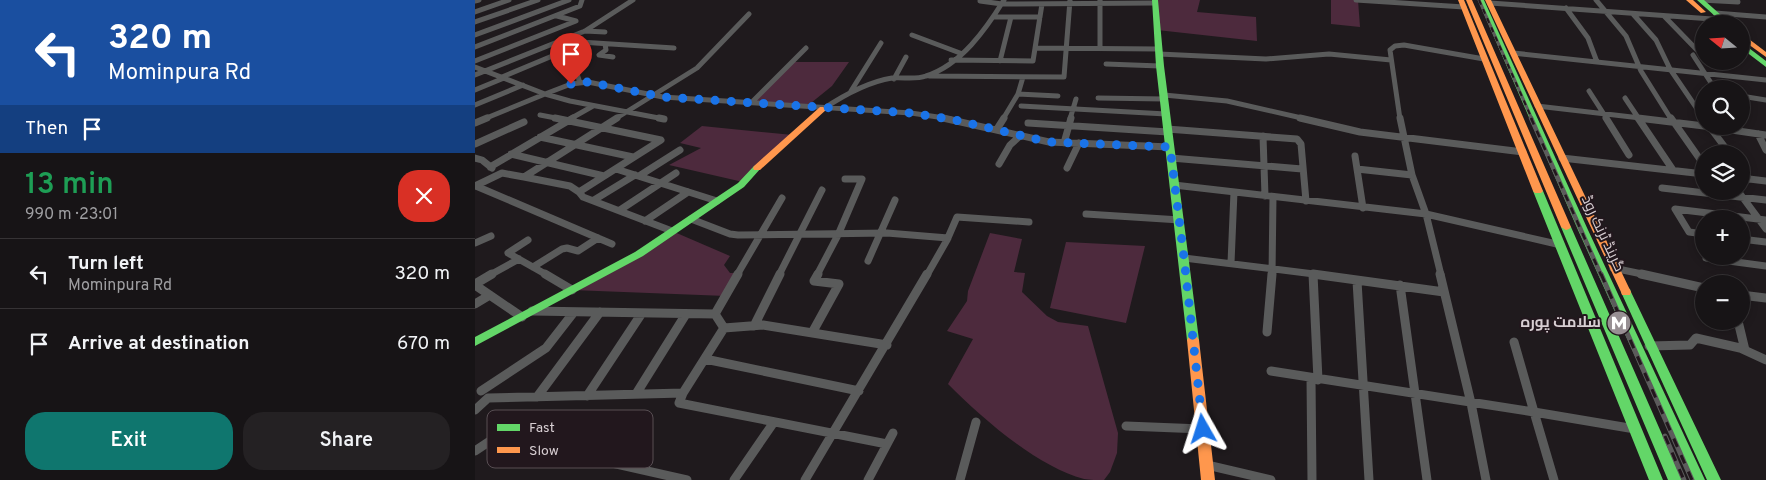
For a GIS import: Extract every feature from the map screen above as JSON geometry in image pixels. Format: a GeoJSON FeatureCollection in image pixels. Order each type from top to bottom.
{"type":"FeatureCollection","features":[{"type":"Feature","properties":{"kind":"main road"},"geometry":{"type":"LineString","coordinates":[[1689,0],[1712,15]]}},
{"type":"Feature","properties":{"kind":"main road"},"geometry":{"type":"LineString","coordinates":[[1700,0],[1714,15]]}},
{"type":"Feature","properties":{"kind":"main road","name":"گرینڈ ٹرنک روڈ"},"geometry":{"type":"LineString","coordinates":[[1486,1],[1576,216],[1698,480]]}},
{"type":"Feature","properties":{"kind":"main road"},"geometry":{"type":"LineString","coordinates":[[1155,2],[1160,66],[1180,220],[1208,480]]}},
{"type":"Feature","properties":{"kind":"main road"},"geometry":{"type":"LineString","coordinates":[[1465,2],[1484,59],[1655,480]]}},
{"type":"Feature","properties":{"kind":"main road","name":"گرینڈ ٹرنک روڈ"},"geometry":{"type":"LineString","coordinates":[[1465,2],[1475,13],[1675,480]]}},
{"type":"Feature","properties":{"kind":"main road"},"geometry":{"type":"LineString","coordinates":[[1475,13],[1492,15],[1513,53],[1649,346],[1714,480]]}},
{"type":"Feature","properties":{"kind":"main road"},"geometry":{"type":"LineString","coordinates":[[1750,43],[1762,54]]}},
{"type":"Feature","properties":{"kind":"main road"},"geometry":{"type":"LineString","coordinates":[[1750,48],[1762,54]]}},
{"type":"Feature","properties":{"kind":"main road"},"geometry":{"type":"LineString","coordinates":[[475,342],[639,254],[672,232],[741,185],[768,157],[823,108]]}},
{"type":"Feature","properties":{"kind":"main road"},"geometry":{"type":"LineString","coordinates":[[1576,216],[1589,217]]}},
{"type":"Feature","properties":{"kind":"street"},"geometry":{"type":"LineString","coordinates":[[475,12],[509,0]]}},
{"type":"Feature","properties":{"kind":"street"},"geometry":{"type":"LineString","coordinates":[[475,22],[538,0]]}},
{"type":"Feature","properties":{"kind":"street"},"geometry":{"type":"LineString","coordinates":[[475,35],[569,0]]}},
{"type":"Feature","properties":{"kind":"street"},"geometry":{"type":"LineString","coordinates":[[475,47],[580,6],[582,0]]}},
{"type":"Feature","properties":{"kind":"street"},"geometry":{"type":"LineString","coordinates":[[475,75],[562,41],[585,30],[633,0]]}},
{"type":"Feature","properties":{"kind":"street"},"geometry":{"type":"LineString","coordinates":[[1356,0],[1465,2]]}},
{"type":"Feature","properties":{"kind":"street"},"geometry":{"type":"LineString","coordinates":[[1596,0],[1625,36],[1640,66],[1673,122],[1695,153]]}},
{"type":"Feature","properties":{"kind":"street"},"geometry":{"type":"LineString","coordinates":[[1700,0],[1738,2]]}},
{"type":"Feature","properties":{"kind":"street"},"geometry":{"type":"LineString","coordinates":[[979,1],[1042,4],[1069,2],[1155,2]]}},
{"type":"Feature","properties":{"kind":"street"},"geometry":{"type":"LineString","coordinates":[[1486,1],[1695,18]]}},
{"type":"Feature","properties":{"kind":"street"},"geometry":{"type":"LineString","coordinates":[[928,76],[960,53],[983,32],[1003,2]]}},
{"type":"Feature","properties":{"kind":"street"},"geometry":{"type":"LineString","coordinates":[[823,108],[849,93],[868,85],[894,78],[928,76],[1065,77],[1069,2]]}},
{"type":"Feature","properties":{"kind":"street"},"geometry":{"type":"LineString","coordinates":[[1100,2],[1100,48]]}},
{"type":"Feature","properties":{"kind":"street"},"geometry":{"type":"LineString","coordinates":[[951,60],[1033,61],[1042,4]]}},
{"type":"Feature","properties":{"kind":"street"},"geometry":{"type":"LineString","coordinates":[[1565,8],[1588,38],[1597,62]]}},
{"type":"Feature","properties":{"kind":"street"},"geometry":{"type":"LineString","coordinates":[[524,177],[697,68],[749,14]]}},
{"type":"Feature","properties":{"kind":"street"},"geometry":{"type":"LineString","coordinates":[[1633,14],[1656,40],[1670,69],[1695,106]]}},
{"type":"Feature","properties":{"kind":"street"},"geometry":{"type":"LineString","coordinates":[[475,61],[576,21],[557,16]]}},
{"type":"Feature","properties":{"kind":"street"},"geometry":{"type":"LineString","coordinates":[[1664,16],[1695,52],[1709,80]]}},
{"type":"Feature","properties":{"kind":"street"},"geometry":{"type":"LineString","coordinates":[[993,17],[1040,18]]}},
{"type":"Feature","properties":{"kind":"street"},"geometry":{"type":"LineString","coordinates":[[1000,60],[1011,17]]}},
{"type":"Feature","properties":{"kind":"street"},"geometry":{"type":"LineString","coordinates":[[1750,18],[1766,17]]}},
{"type":"Feature","properties":{"kind":"street"},"geometry":{"type":"LineString","coordinates":[[585,30],[605,32]]}},
{"type":"Feature","properties":{"kind":"street"},"geometry":{"type":"LineString","coordinates":[[912,35],[960,53]]}},
{"type":"Feature","properties":{"kind":"street"},"geometry":{"type":"LineString","coordinates":[[562,41],[674,48]]}},
{"type":"Feature","properties":{"kind":"street"},"geometry":{"type":"LineString","coordinates":[[849,93],[857,84],[872,55],[881,43]]}},
{"type":"Feature","properties":{"kind":"street"},"geometry":{"type":"LineString","coordinates":[[605,44],[606,50],[599,56],[613,57]]}},
{"type":"Feature","properties":{"kind":"street"},"geometry":{"type":"LineString","coordinates":[[1484,59],[1405,45],[1391,48],[1391,60],[1403,137],[1412,175],[1426,214],[1471,403],[1486,480]]}},
{"type":"Feature","properties":{"kind":"street"},"geometry":{"type":"LineString","coordinates":[[751,103],[806,48]]}},
{"type":"Feature","properties":{"kind":"street"},"geometry":{"type":"LineString","coordinates":[[1035,48],[1100,48],[1266,59],[1329,54],[1391,60]]}},
{"type":"Feature","properties":{"kind":"street"},"geometry":{"type":"LineString","coordinates":[[475,90],[569,49],[580,83]]}},
{"type":"Feature","properties":{"kind":"street"},"geometry":{"type":"LineString","coordinates":[[1513,53],[1766,80]]}},
{"type":"Feature","properties":{"kind":"street"},"geometry":{"type":"LineString","coordinates":[[894,78],[906,57]]}},
{"type":"Feature","properties":{"kind":"street"},"geometry":{"type":"LineString","coordinates":[[1106,64],[1160,66]]}},
{"type":"Feature","properties":{"kind":"street"},"geometry":{"type":"LineString","coordinates":[[475,67],[545,94],[593,106],[663,119]]}},
{"type":"Feature","properties":{"kind":"street"},"geometry":{"type":"LineString","coordinates":[[997,129],[1018,94],[1023,77]]}},
{"type":"Feature","properties":{"kind":"street"},"geometry":{"type":"LineString","coordinates":[[475,123],[545,94],[588,82],[655,96],[911,113],[955,120],[1049,142],[1170,147]]}},
{"type":"Feature","properties":{"kind":"street"},"geometry":{"type":"LineString","coordinates":[[475,105],[523,85]]}},
{"type":"Feature","properties":{"kind":"street"},"geometry":{"type":"LineString","coordinates":[[1589,90],[1629,155]]}},
{"type":"Feature","properties":{"kind":"street"},"geometry":{"type":"LineString","coordinates":[[1018,94],[1058,96]]}},
{"type":"Feature","properties":{"kind":"street"},"geometry":{"type":"LineString","coordinates":[[1098,98],[1164,97],[1227,101],[1360,132],[1523,152]]}},
{"type":"Feature","properties":{"kind":"street"},"geometry":{"type":"LineString","coordinates":[[1750,97],[1766,100]]}},
{"type":"Feature","properties":{"kind":"street"},"geometry":{"type":"LineString","coordinates":[[1625,98],[1673,170]]}},
{"type":"Feature","properties":{"kind":"street"},"geometry":{"type":"LineString","coordinates":[[1064,143],[1076,100]]}},
{"type":"Feature","properties":{"kind":"street"},"geometry":{"type":"LineString","coordinates":[[490,166],[593,106]]}},
{"type":"Feature","properties":{"kind":"street"},"geometry":{"type":"LineString","coordinates":[[1021,106],[1166,114]]}},
{"type":"Feature","properties":{"kind":"street"},"geometry":{"type":"LineString","coordinates":[[1537,106],[1695,125]]}},
{"type":"Feature","properties":{"kind":"street"},"geometry":{"type":"LineString","coordinates":[[540,115],[661,140],[579,192]]}},
{"type":"Feature","properties":{"kind":"street"},"geometry":{"type":"LineString","coordinates":[[475,144],[524,122]]}},
{"type":"Feature","properties":{"kind":"street"},"geometry":{"type":"LineString","coordinates":[[1028,123],[1293,138],[1299,141],[1306,201]]}},
{"type":"Feature","properties":{"kind":"street"},"geometry":{"type":"LineString","coordinates":[[1750,133],[1766,135]]}},
{"type":"Feature","properties":{"kind":"street"},"geometry":{"type":"LineString","coordinates":[[1757,134],[1766,150]]}},
{"type":"Feature","properties":{"kind":"street"},"geometry":{"type":"LineString","coordinates":[[999,164],[1010,145],[1021,135]]}},
{"type":"Feature","properties":{"kind":"street"},"geometry":{"type":"LineString","coordinates":[[1715,135],[1723,145]]}},
{"type":"Feature","properties":{"kind":"street"},"geometry":{"type":"LineString","coordinates":[[1263,136],[1273,268],[1267,332]]}},
{"type":"Feature","properties":{"kind":"street"},"geometry":{"type":"LineString","coordinates":[[540,137],[633,157]]}},
{"type":"Feature","properties":{"kind":"street"},"geometry":{"type":"LineString","coordinates":[[1067,168],[1079,143]]}},
{"type":"Feature","properties":{"kind":"street"},"geometry":{"type":"LineString","coordinates":[[594,200],[680,150]]}},
{"type":"Feature","properties":{"kind":"street"},"geometry":{"type":"LineString","coordinates":[[511,154],[604,176]]}},
{"type":"Feature","properties":{"kind":"street"},"geometry":{"type":"LineString","coordinates":[[1355,156],[1363,208]]}},
{"type":"Feature","properties":{"kind":"street"},"geometry":{"type":"LineString","coordinates":[[475,158],[482,160],[502,173],[569,186],[583,197],[672,232]]}},
{"type":"Feature","properties":{"kind":"street"},"geometry":{"type":"LineString","coordinates":[[1171,158],[1302,169]]}},
{"type":"Feature","properties":{"kind":"street"},"geometry":{"type":"LineString","coordinates":[[1562,158],[1695,173]]}},
{"type":"Feature","properties":{"kind":"street"},"geometry":{"type":"LineString","coordinates":[[616,169],[717,201]]}},
{"type":"Feature","properties":{"kind":"street"},"geometry":{"type":"LineString","coordinates":[[1357,169],[1412,175]]}},
{"type":"Feature","properties":{"kind":"street"},"geometry":{"type":"LineString","coordinates":[[475,186],[502,173]]}},
{"type":"Feature","properties":{"kind":"street"},"geometry":{"type":"LineString","coordinates":[[620,210],[676,173]]}},
{"type":"Feature","properties":{"kind":"street"},"geometry":{"type":"LineString","coordinates":[[812,333],[839,284],[814,281],[838,235],[862,179],[845,180]]}},
{"type":"Feature","properties":{"kind":"street"},"geometry":{"type":"LineString","coordinates":[[1750,179],[1766,181]]}},
{"type":"Feature","properties":{"kind":"street"},"geometry":{"type":"LineString","coordinates":[[1174,185],[1426,214],[1561,245]]}},
{"type":"Feature","properties":{"kind":"street"},"geometry":{"type":"LineString","coordinates":[[475,186],[613,244]]}},
{"type":"Feature","properties":{"kind":"street"},"geometry":{"type":"LineString","coordinates":[[1662,188],[1695,191]]}},
{"type":"Feature","properties":{"kind":"street"},"geometry":{"type":"LineString","coordinates":[[754,326],[822,190]]}},
{"type":"Feature","properties":{"kind":"street"},"geometry":{"type":"LineString","coordinates":[[645,220],[688,192]]}},
{"type":"Feature","properties":{"kind":"street"},"geometry":{"type":"LineString","coordinates":[[1231,262],[1234,192]]}},
{"type":"Feature","properties":{"kind":"street"},"geometry":{"type":"LineString","coordinates":[[1750,196],[1766,200]]}},
{"type":"Feature","properties":{"kind":"street"},"geometry":{"type":"LineString","coordinates":[[715,314],[783,198]]}},
{"type":"Feature","properties":{"kind":"street"},"geometry":{"type":"LineString","coordinates":[[868,261],[895,200]]}},
{"type":"Feature","properties":{"kind":"street"},"geometry":{"type":"LineString","coordinates":[[1746,200],[1762,219],[1766,229]]}},
{"type":"Feature","properties":{"kind":"street"},"geometry":{"type":"LineString","coordinates":[[1695,211],[1675,209],[1689,232],[1695,233]]}},
{"type":"Feature","properties":{"kind":"street"},"geometry":{"type":"LineString","coordinates":[[1086,214],[1180,220]]}},
{"type":"Feature","properties":{"kind":"street"},"geometry":{"type":"LineString","coordinates":[[805,480],[887,345],[948,238],[957,217],[1029,222]]}},
{"type":"Feature","properties":{"kind":"street"},"geometry":{"type":"LineString","coordinates":[[691,219],[730,234],[761,236],[880,234],[948,238]]}},
{"type":"Feature","properties":{"kind":"street"},"geometry":{"type":"LineString","coordinates":[[475,243],[491,236]]}},
{"type":"Feature","properties":{"kind":"street"},"geometry":{"type":"LineString","coordinates":[[533,267],[562,249],[567,248],[578,251],[598,238]]}},
{"type":"Feature","properties":{"kind":"street"},"geometry":{"type":"LineString","coordinates":[[529,240],[508,253],[572,290]]}},
{"type":"Feature","properties":{"kind":"street"},"geometry":{"type":"LineString","coordinates":[[1750,240],[1766,242]]}},
{"type":"Feature","properties":{"kind":"street"},"geometry":{"type":"LineString","coordinates":[[1184,258],[1231,262],[1444,292]]}},
{"type":"Feature","properties":{"kind":"street"},"geometry":{"type":"LineString","coordinates":[[519,259],[475,285],[522,317]]}},
{"type":"Feature","properties":{"kind":"street"},"geometry":{"type":"LineString","coordinates":[[1750,264],[1766,266]]}},
{"type":"Feature","properties":{"kind":"street"},"geometry":{"type":"LineString","coordinates":[[1613,268],[1695,286]]}},
{"type":"Feature","properties":{"kind":"street"},"geometry":{"type":"LineString","coordinates":[[1312,480],[1315,379],[1313,274]]}},
{"type":"Feature","properties":{"kind":"street"},"geometry":{"type":"LineString","coordinates":[[1357,281],[1369,480]]}},
{"type":"Feature","properties":{"kind":"street"},"geometry":{"type":"LineString","coordinates":[[1400,285],[1427,480]]}},
{"type":"Feature","properties":{"kind":"street"},"geometry":{"type":"LineString","coordinates":[[475,304],[490,295]]}},
{"type":"Feature","properties":{"kind":"street"},"geometry":{"type":"LineString","coordinates":[[1750,296],[1766,298]]}},
{"type":"Feature","properties":{"kind":"street"},"geometry":{"type":"LineString","coordinates":[[532,311],[715,314]]}},
{"type":"Feature","properties":{"kind":"street"},"geometry":{"type":"LineString","coordinates":[[475,410],[481,393],[546,348],[574,312]]}},
{"type":"Feature","properties":{"kind":"street"},"geometry":{"type":"LineString","coordinates":[[537,397],[600,312]]}},
{"type":"Feature","properties":{"kind":"street"},"geometry":{"type":"LineString","coordinates":[[587,396],[642,313]]}},
{"type":"Feature","properties":{"kind":"street"},"geometry":{"type":"LineString","coordinates":[[636,394],[686,314]]}},
{"type":"Feature","properties":{"kind":"street"},"geometry":{"type":"LineString","coordinates":[[715,314],[724,328]]}},
{"type":"Feature","properties":{"kind":"street"},"geometry":{"type":"LineString","coordinates":[[724,328],[763,325],[887,345]]}},
{"type":"Feature","properties":{"kind":"street"},"geometry":{"type":"LineString","coordinates":[[724,328],[683,393],[679,403],[887,444]]}},
{"type":"Feature","properties":{"kind":"street"},"geometry":{"type":"LineString","coordinates":[[1741,330],[1745,350]]}},
{"type":"Feature","properties":{"kind":"street"},"geometry":{"type":"LineString","coordinates":[[1649,346],[1690,345],[1696,338],[1745,350],[1766,360]]}},
{"type":"Feature","properties":{"kind":"street"},"geometry":{"type":"LineString","coordinates":[[1514,342],[1554,480]]}},
{"type":"Feature","properties":{"kind":"street"},"geometry":{"type":"LineString","coordinates":[[705,359],[859,391]]}},
{"type":"Feature","properties":{"kind":"street"},"geometry":{"type":"LineString","coordinates":[[1271,370],[1315,379],[1635,429]]}},
{"type":"Feature","properties":{"kind":"street"},"geometry":{"type":"LineString","coordinates":[[481,393],[537,397],[683,393]]}},
{"type":"Feature","properties":{"kind":"street"},"geometry":{"type":"LineString","coordinates":[[734,480],[775,422]]}},
{"type":"Feature","properties":{"kind":"street"},"geometry":{"type":"LineString","coordinates":[[960,480],[976,422]]}},
{"type":"Feature","properties":{"kind":"street"},"geometry":{"type":"LineString","coordinates":[[1126,426],[1203,429]]}},
{"type":"Feature","properties":{"kind":"street"},"geometry":{"type":"LineString","coordinates":[[868,480],[893,433]]}},
{"type":"Feature","properties":{"kind":"street"},"geometry":{"type":"LineString","coordinates":[[475,451],[487,443]]}},
{"type":"Feature","properties":{"kind":"street"},"geometry":{"type":"LineString","coordinates":[[1207,465],[1271,480]]}},
{"type":"Feature","properties":{"kind":"street"},"geometry":{"type":"LineString","coordinates":[[634,468],[687,480]]}},
{"type":"Feature","properties":{"kind":"shaded area"},"geometry":{"type":"Polygon","coordinates":[[[1155,0],[1200,0],[1197,12],[1256,17],[1257,41],[1157,30],[1155,0]]]}},
{"type":"Feature","properties":{"kind":"shaded area"},"geometry":{"type":"Polygon","coordinates":[[[1331,0],[1358,0],[1360,27],[1331,24],[1331,0]]]}},
{"type":"Feature","properties":{"kind":"shaded area"},"geometry":{"type":"Polygon","coordinates":[[[792,62],[849,62],[832,86],[806,107],[751,103],[792,62]]]}},
{"type":"Feature","properties":{"kind":"shaded area"},"geometry":{"type":"Polygon","coordinates":[[[702,126],[793,135],[743,182],[669,165],[701,148],[680,143],[702,126]]]}},
{"type":"Feature","properties":{"kind":"shaded area"},"geometry":{"type":"Polygon","coordinates":[[[672,231],[730,256],[724,265],[730,273],[739,273],[726,296],[572,290],[672,231]]]}},
{"type":"Feature","properties":{"kind":"shaded area"},"geometry":{"type":"Polygon","coordinates":[[[990,233],[1022,239],[1014,272],[1025,273],[1022,292],[1047,316],[1058,322],[1088,326],[1118,433],[1117,453],[1110,472],[1104,480],[1084,479],[1066,473],[1029,453],[977,412],[948,384],[973,339],[947,331],[967,301],[968,291],[990,233]]]}},
{"type":"Feature","properties":{"kind":"shaded area"},"geometry":{"type":"Polygon","coordinates":[[[1066,242],[1145,246],[1126,323],[1050,308],[1066,242]]]}},
{"type":"Feature","properties":{"kind":"railway"},"geometry":{"type":"LineString","coordinates":[[1479,0],[1532,119]]}},
{"type":"Feature","properties":{"kind":"railway"},"geometry":{"type":"LineString","coordinates":[[1531,118],[1601,275]]}},
{"type":"Feature","properties":{"kind":"railway"},"geometry":{"type":"LineString","coordinates":[[1601,274],[1692,480]]}},
{"type":"Feature","properties":{"kind":"railway"},"geometry":{"type":"LineString","coordinates":[[1665,436],[1684,480]]}},
{"type":"Feature","properties":{"kind":"traffic: fast"},"geometry":{"type":"LineString","coordinates":[[1155,0],[1160,66],[1193,340]]}},
{"type":"Feature","properties":{"kind":"traffic: fast"},"geometry":{"type":"LineString","coordinates":[[1481,0],[1583,230],[1698,480]]}},
{"type":"Feature","properties":{"kind":"traffic: fast"},"geometry":{"type":"LineString","coordinates":[[1700,0],[1718,15]]}},
{"type":"Feature","properties":{"kind":"traffic: fast"},"geometry":{"type":"LineString","coordinates":[[1750,52],[1766,65]]}},
{"type":"Feature","properties":{"kind":"traffic: fast"},"geometry":{"type":"LineString","coordinates":[[475,342],[639,254],[741,185],[757,168]]}},
{"type":"Feature","properties":{"kind":"traffic: fast"},"geometry":{"type":"LineString","coordinates":[[1538,191],[1656,480]]}},
{"type":"Feature","properties":{"kind":"traffic: fast"},"geometry":{"type":"LineString","coordinates":[[1566,227],[1675,480]]}},
{"type":"Feature","properties":{"kind":"traffic: fast"},"geometry":{"type":"LineString","coordinates":[[1626,292],[1714,480]]}},
{"type":"Feature","properties":{"kind":"traffic: slow"},"geometry":{"type":"LineString","coordinates":[[1461,0],[1538,191]]}},
{"type":"Feature","properties":{"kind":"traffic: slow"},"geometry":{"type":"LineString","coordinates":[[1469,0],[1566,227]]}},
{"type":"Feature","properties":{"kind":"traffic: slow"},"geometry":{"type":"LineString","coordinates":[[1488,0],[1626,292]]}},
{"type":"Feature","properties":{"kind":"traffic: slow"},"geometry":{"type":"LineString","coordinates":[[1689,0],[1703,12]]}},
{"type":"Feature","properties":{"kind":"traffic: slow"},"geometry":{"type":"LineString","coordinates":[[1750,42],[1766,55]]}},
{"type":"Feature","properties":{"kind":"traffic: slow"},"geometry":{"type":"LineString","coordinates":[[757,168],[823,109]]}},
{"type":"Feature","properties":{"kind":"traffic: slow"},"geometry":{"type":"LineString","coordinates":[[1193,340],[1208,480]]}},
{"type":"Feature","properties":{"kind":"place","name":"سلامت پورہ"},"geometry":{"type":"Point","coordinates":[1619,323]}},
{"type":"Feature","properties":{"kind":"route"},"geometry":{"type":"LineString","coordinates":[[571,84],[588,82],[625,91],[663,97],[911,113],[955,120],[1049,142],[1170,147],[1203,429]]}}]}
